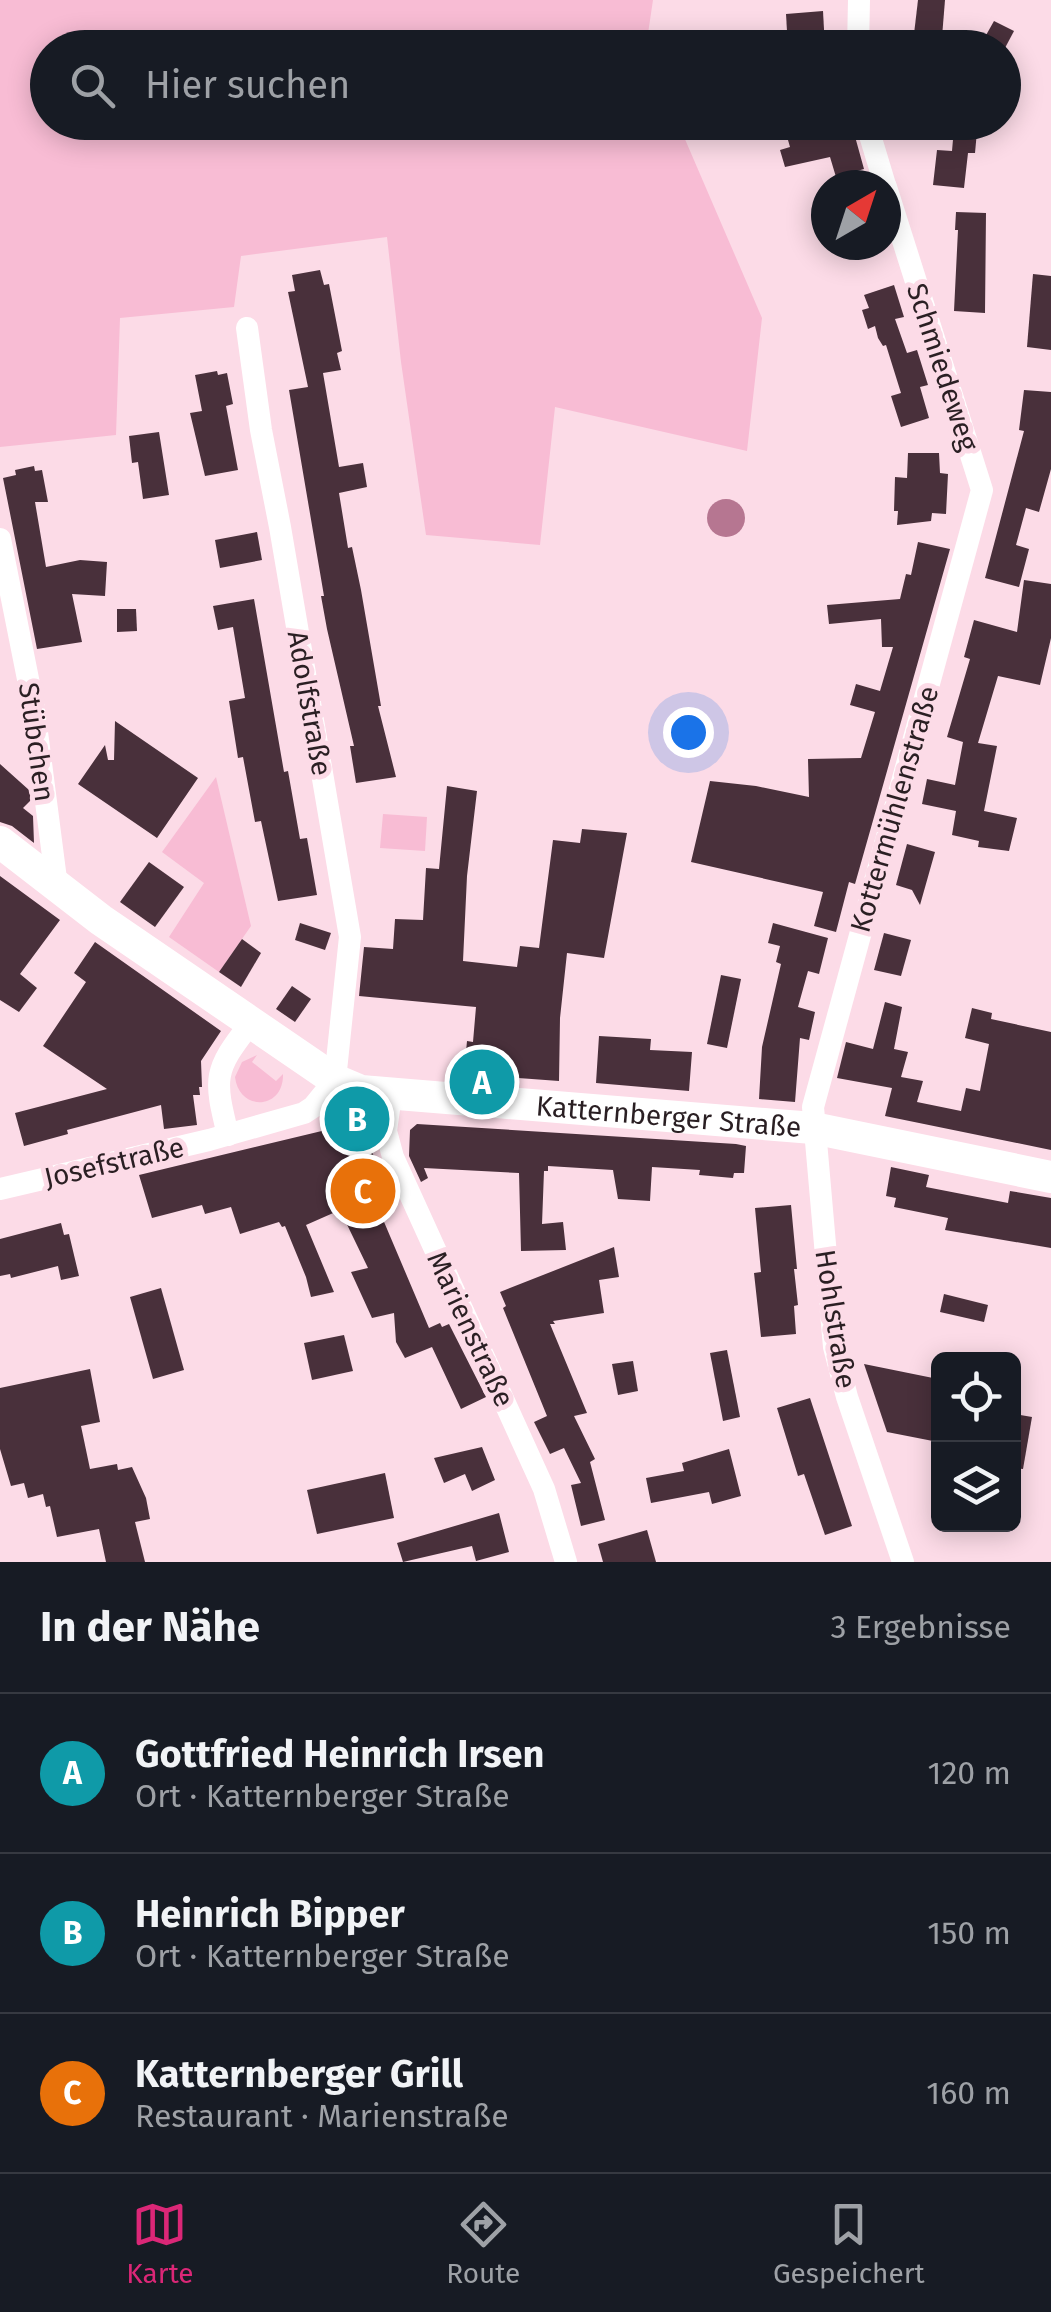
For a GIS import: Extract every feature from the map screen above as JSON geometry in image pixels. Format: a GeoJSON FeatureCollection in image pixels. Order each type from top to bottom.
{"type":"FeatureCollection","features":[{"type":"Feature","properties":{"kind":"street"},"geometry":{"type":"LineString","coordinates":[[858,30],[859,0]]}},
{"type":"Feature","properties":{"kind":"street","name":"Schmiedeweg"},"geometry":{"type":"LineString","coordinates":[[872,140],[881,170]]}},
{"type":"Feature","properties":{"kind":"street","name":"Schmiedeweg"},"geometry":{"type":"LineString","coordinates":[[901,234],[982,490]]}},
{"type":"Feature","properties":{"kind":"street","name":"Adolfstraße"},"geometry":{"type":"LineString","coordinates":[[247,328],[260,430],[350,936],[335,1080]]}},
{"type":"Feature","properties":{"kind":"street","name":"Kottermühlenstraße"},"geometry":{"type":"LineString","coordinates":[[813,1128],[813,1107],[982,490]]}},
{"type":"Feature","properties":{"kind":"street","name":"Stübchen"},"geometry":{"type":"LineString","coordinates":[[0,539],[34,709],[57,887]]}},
{"type":"Feature","properties":{"kind":"street","name":"Katternberger Straße"},"geometry":{"type":"LineString","coordinates":[[0,842],[250,1024],[335,1080],[370,1093],[813,1128],[1051,1178]]}},
{"type":"Feature","properties":{"kind":"street"},"geometry":{"type":"LineString","coordinates":[[228,1135],[218,1075],[250,1024]]}},
{"type":"Feature","properties":{"kind":"street","name":"Josefstraße"},"geometry":{"type":"LineString","coordinates":[[0,1189],[304,1113],[314,1107],[335,1080]]}},
{"type":"Feature","properties":{"kind":"street","name":"Marienstraße"},"geometry":{"type":"LineString","coordinates":[[391,1095],[386,1122],[390,1148],[544,1489],[566,1562]]}},
{"type":"Feature","properties":{"kind":"street","name":"Hohlstraße"},"geometry":{"type":"LineString","coordinates":[[813,1128],[834,1347],[847,1398],[903,1562]]}},
{"type":"Feature","properties":{"kind":"shaded area"},"geometry":{"type":"Polygon","coordinates":[[[0,0],[653,0],[649,30],[30,30],[30,140],[685,140],[762,318],[747,451],[555,407],[540,545],[426,535],[387,237],[241,256],[234,307],[120,318],[116,435],[0,447],[0,0]]]}},
{"type":"Feature","properties":{"kind":"shaded area"},"geometry":{"type":"Polygon","coordinates":[[[726,499],[739,505],[745,518],[739,531],[726,537],[713,531],[707,518],[713,505],[726,499]]]}},
{"type":"Feature","properties":{"kind":"shaded area"},"geometry":{"type":"Polygon","coordinates":[[[216,777],[251,926],[219,972],[169,937],[204,883],[162,852],[216,777]]]}},
{"type":"Feature","properties":{"kind":"shaded area"},"geometry":{"type":"Polygon","coordinates":[[[383,814],[427,817],[425,851],[380,848],[383,814]]]}},
{"type":"Feature","properties":{"kind":"shaded area"},"geometry":{"type":"Polygon","coordinates":[[[257,1055],[252,1062],[276,1081],[283,1074],[276,1095],[261,1102],[244,1096],[235,1077],[242,1062],[257,1055]]]}},
{"type":"Feature","properties":{"kind":"building"},"geometry":{"type":"Polygon","coordinates":[[[918,0],[945,0],[943,30],[914,30],[918,0]]]}},
{"type":"Feature","properties":{"kind":"building"},"geometry":{"type":"Polygon","coordinates":[[[823,11],[824,30],[787,30],[786,14],[823,11]]]}},
{"type":"Feature","properties":{"kind":"building"},"geometry":{"type":"Polygon","coordinates":[[[994,21],[1012,30],[989,30],[994,21]]]}},
{"type":"Feature","properties":{"kind":"building"},"geometry":{"type":"Polygon","coordinates":[[[788,140],[856,140],[864,169],[834,170],[830,157],[785,167],[780,150],[790,147],[788,140]]]}},
{"type":"Feature","properties":{"kind":"building"},"geometry":{"type":"Polygon","coordinates":[[[953,140],[976,140],[975,153],[968,153],[964,188],[933,185],[937,150],[952,151],[953,140]]]}},
{"type":"Feature","properties":{"kind":"building"},"geometry":{"type":"Polygon","coordinates":[[[956,212],[986,213],[985,313],[954,311],[956,212]]]}},
{"type":"Feature","properties":{"kind":"building"},"geometry":{"type":"Polygon","coordinates":[[[320,270],[324,285],[329,284],[342,351],[337,353],[341,370],[323,373],[339,467],[363,463],[367,487],[339,493],[348,548],[352,547],[361,590],[378,706],[396,777],[356,783],[350,746],[354,746],[327,629],[289,390],[308,387],[288,292],[295,291],[292,275],[320,270]]]}},
{"type":"Feature","properties":{"kind":"building"},"geometry":{"type":"Polygon","coordinates":[[[1033,274],[1051,276],[1051,350],[1027,347],[1033,274]]]}},
{"type":"Feature","properties":{"kind":"building"},"geometry":{"type":"Polygon","coordinates":[[[894,285],[904,317],[895,319],[907,353],[917,350],[928,385],[920,387],[929,418],[901,427],[891,396],[901,393],[886,345],[878,338],[875,326],[868,329],[862,310],[869,308],[864,295],[894,285]]]}},
{"type":"Feature","properties":{"kind":"building"},"geometry":{"type":"Polygon","coordinates":[[[217,371],[218,375],[227,373],[233,404],[226,406],[238,470],[205,476],[190,413],[202,411],[195,375],[217,371]]]}},
{"type":"Feature","properties":{"kind":"building"},"geometry":{"type":"Polygon","coordinates":[[[1024,390],[1051,392],[1051,469],[1039,512],[1026,508],[1016,545],[1029,549],[1019,587],[985,578],[1024,431],[1019,430],[1024,390]]]}},
{"type":"Feature","properties":{"kind":"building"},"geometry":{"type":"Polygon","coordinates":[[[159,432],[169,495],[143,499],[138,462],[132,463],[129,436],[159,432]]]}},
{"type":"Feature","properties":{"kind":"building"},"geometry":{"type":"Polygon","coordinates":[[[908,453],[939,453],[940,473],[948,474],[946,514],[932,513],[931,521],[897,525],[895,477],[907,478],[908,453]]]}},
{"type":"Feature","properties":{"kind":"building"},"geometry":{"type":"Polygon","coordinates":[[[34,466],[35,471],[42,470],[48,502],[35,502],[46,567],[80,560],[107,562],[105,596],[72,594],[82,642],[37,649],[3,478],[16,475],[15,470],[34,466]]]}},
{"type":"Feature","properties":{"kind":"building"},"geometry":{"type":"Polygon","coordinates":[[[257,532],[262,560],[220,568],[215,540],[257,532]]]}},
{"type":"Feature","properties":{"kind":"building"},"geometry":{"type":"Polygon","coordinates":[[[918,542],[950,549],[855,884],[849,882],[836,932],[814,926],[823,892],[691,862],[710,781],[809,797],[808,759],[861,758],[875,712],[850,705],[856,684],[880,691],[893,647],[882,647],[881,619],[829,624],[827,605],[900,599],[906,574],[911,575],[918,542]]]}},
{"type":"Feature","properties":{"kind":"building"},"geometry":{"type":"Polygon","coordinates":[[[1024,580],[1051,584],[1051,638],[1040,685],[998,676],[978,743],[997,746],[984,811],[1017,818],[1009,851],[978,847],[979,841],[952,835],[956,811],[922,804],[927,779],[955,785],[963,742],[947,737],[970,659],[964,657],[974,620],[1017,632],[1024,580]]]}},
{"type":"Feature","properties":{"kind":"building"},"geometry":{"type":"Polygon","coordinates":[[[254,599],[284,772],[288,771],[300,839],[307,838],[317,895],[278,901],[261,821],[255,822],[243,757],[238,758],[229,701],[245,698],[233,627],[218,630],[213,606],[254,599]]]}},
{"type":"Feature","properties":{"kind":"building"},"geometry":{"type":"Polygon","coordinates":[[[117,609],[136,609],[137,631],[117,632],[117,609]]]}},
{"type":"Feature","properties":{"kind":"building"},"geometry":{"type":"Polygon","coordinates":[[[115,721],[198,778],[157,838],[78,784],[105,745],[108,760],[114,760],[115,721]]]}},
{"type":"Feature","properties":{"kind":"building"},"geometry":{"type":"Polygon","coordinates":[[[0,764],[29,790],[31,800],[23,808],[33,816],[34,843],[0,822],[0,764]]]}},
{"type":"Feature","properties":{"kind":"building"},"geometry":{"type":"Polygon","coordinates":[[[447,786],[477,791],[463,961],[517,967],[520,946],[539,948],[553,840],[580,843],[582,829],[627,833],[604,958],[567,953],[559,1081],[464,1074],[467,1041],[473,1042],[476,1007],[359,996],[364,947],[393,949],[395,919],[423,920],[426,868],[439,869],[447,786]]]}},
{"type":"Feature","properties":{"kind":"building"},"geometry":{"type":"Polygon","coordinates":[[[907,844],[935,852],[920,905],[912,890],[896,885],[907,844]]]}},
{"type":"Feature","properties":{"kind":"building"},"geometry":{"type":"Polygon","coordinates":[[[149,862],[184,887],[155,927],[120,902],[149,862]]]}},
{"type":"Feature","properties":{"kind":"building"},"geometry":{"type":"Polygon","coordinates":[[[0,876],[60,920],[20,974],[37,988],[19,1012],[0,1000],[0,876]]]}},
{"type":"Feature","properties":{"kind":"building"},"geometry":{"type":"Polygon","coordinates":[[[300,923],[331,933],[325,950],[295,940],[300,923]]]}},
{"type":"Feature","properties":{"kind":"building"},"geometry":{"type":"Polygon","coordinates":[[[773,923],[828,938],[819,974],[808,971],[798,1007],[815,1012],[809,1040],[800,1038],[795,1102],[759,1099],[762,1047],[781,964],[776,962],[780,946],[768,943],[773,923]]]}},
{"type":"Feature","properties":{"kind":"building"},"geometry":{"type":"Polygon","coordinates":[[[884,933],[911,940],[901,976],[874,970],[884,933]]]}},
{"type":"Feature","properties":{"kind":"building"},"geometry":{"type":"Polygon","coordinates":[[[242,939],[261,953],[241,987],[219,972],[242,939]]]}},
{"type":"Feature","properties":{"kind":"building"},"geometry":{"type":"Polygon","coordinates":[[[95,942],[221,1031],[201,1061],[202,1087],[200,1095],[193,1095],[197,1125],[164,1129],[161,1105],[24,1146],[15,1113],[107,1089],[43,1046],[86,982],[74,973],[95,942]]]}},
{"type":"Feature","properties":{"kind":"building"},"geometry":{"type":"Polygon","coordinates":[[[721,975],[741,979],[727,1048],[707,1044],[721,975]]]}},
{"type":"Feature","properties":{"kind":"building"},"geometry":{"type":"Polygon","coordinates":[[[292,986],[311,999],[295,1022],[276,1009],[292,986]]]}},
{"type":"Feature","properties":{"kind":"building"},"geometry":{"type":"Polygon","coordinates":[[[885,1002],[902,1007],[894,1049],[908,1052],[901,1077],[923,1081],[917,1102],[961,1111],[966,1088],[980,1091],[989,1044],[965,1038],[972,1008],[992,1013],[991,1019],[1051,1032],[1051,1150],[885,1116],[892,1088],[837,1078],[846,1042],[873,1049],[885,1002]]]}},
{"type":"Feature","properties":{"kind":"building"},"geometry":{"type":"Polygon","coordinates":[[[599,1036],[651,1039],[650,1050],[692,1052],[689,1091],[596,1083],[599,1036]]]}},
{"type":"Feature","properties":{"kind":"building"},"geometry":{"type":"Polygon","coordinates":[[[351,1124],[361,1128],[392,1196],[376,1203],[429,1328],[449,1324],[486,1397],[461,1409],[432,1347],[405,1358],[396,1342],[394,1313],[372,1318],[351,1272],[368,1268],[340,1210],[306,1225],[334,1292],[311,1297],[285,1226],[279,1222],[240,1234],[231,1207],[205,1214],[202,1205],[152,1218],[139,1175],[351,1124]]]}},
{"type":"Feature","properties":{"kind":"building"},"geometry":{"type":"Polygon","coordinates":[[[417,1124],[736,1144],[746,1146],[744,1173],[734,1173],[733,1178],[699,1175],[700,1170],[652,1167],[650,1201],[618,1199],[613,1170],[548,1166],[548,1171],[544,1171],[542,1224],[563,1222],[566,1250],[521,1251],[519,1173],[424,1168],[428,1178],[421,1182],[409,1156],[410,1130],[417,1124]]]}},
{"type":"Feature","properties":{"kind":"building"},"geometry":{"type":"Polygon","coordinates":[[[891,1167],[929,1175],[926,1187],[1008,1203],[1010,1191],[1051,1198],[1051,1248],[945,1230],[948,1218],[894,1207],[896,1198],[886,1196],[891,1167]]]}},
{"type":"Feature","properties":{"kind":"building"},"geometry":{"type":"Polygon","coordinates":[[[791,1205],[797,1269],[796,1334],[761,1337],[754,1273],[761,1272],[755,1208],[791,1205]]]}},
{"type":"Feature","properties":{"kind":"building"},"geometry":{"type":"Polygon","coordinates":[[[61,1223],[64,1235],[69,1234],[79,1276],[61,1280],[58,1266],[11,1278],[10,1274],[0,1276],[0,1239],[61,1223]]]}},
{"type":"Feature","properties":{"kind":"building"},"geometry":{"type":"Polygon","coordinates":[[[614,1247],[619,1277],[599,1280],[604,1313],[550,1324],[587,1413],[574,1416],[595,1459],[590,1462],[605,1520],[581,1526],[571,1485],[581,1483],[564,1448],[550,1454],[534,1422],[547,1416],[500,1292],[614,1247]]]}},
{"type":"Feature","properties":{"kind":"building"},"geometry":{"type":"Polygon","coordinates":[[[161,1288],[184,1370],[153,1379],[130,1297],[161,1288]]]}},
{"type":"Feature","properties":{"kind":"building"},"geometry":{"type":"Polygon","coordinates":[[[944,1294],[988,1305],[984,1322],[940,1312],[944,1294]]]}},
{"type":"Feature","properties":{"kind":"building"},"geometry":{"type":"Polygon","coordinates":[[[344,1335],[353,1371],[312,1380],[304,1343],[344,1335]]]}},
{"type":"Feature","properties":{"kind":"building"},"geometry":{"type":"Polygon","coordinates":[[[727,1350],[740,1417],[723,1421],[710,1353],[727,1350]]]}},
{"type":"Feature","properties":{"kind":"building"},"geometry":{"type":"Polygon","coordinates":[[[633,1361],[638,1391],[618,1395],[612,1364],[633,1361]]]}},
{"type":"Feature","properties":{"kind":"building"},"geometry":{"type":"Polygon","coordinates":[[[864,1364],[931,1378],[931,1441],[887,1432],[864,1364]]]}},
{"type":"Feature","properties":{"kind":"building"},"geometry":{"type":"Polygon","coordinates":[[[90,1369],[100,1422],[81,1426],[90,1469],[117,1464],[118,1470],[132,1467],[146,1498],[150,1519],[135,1522],[145,1562],[106,1562],[99,1529],[57,1537],[43,1494],[28,1498],[24,1483],[11,1486],[0,1449],[0,1388],[90,1369]]]}},
{"type":"Feature","properties":{"kind":"building"},"geometry":{"type":"Polygon","coordinates":[[[810,1398],[852,1526],[825,1535],[804,1474],[798,1476],[777,1408],[810,1398]]]}},
{"type":"Feature","properties":{"kind":"building"},"geometry":{"type":"Polygon","coordinates":[[[1021,1415],[1032,1417],[1021,1469],[1021,1415]]]}},
{"type":"Feature","properties":{"kind":"building"},"geometry":{"type":"Polygon","coordinates":[[[482,1447],[495,1480],[472,1491],[465,1474],[444,1483],[434,1458],[482,1447]]]}},
{"type":"Feature","properties":{"kind":"building"},"geometry":{"type":"Polygon","coordinates":[[[729,1449],[741,1496],[712,1504],[709,1492],[651,1503],[646,1478],[684,1471],[682,1463],[729,1449]]]}},
{"type":"Feature","properties":{"kind":"building"},"geometry":{"type":"Polygon","coordinates":[[[385,1473],[394,1518],[317,1534],[307,1490],[385,1473]]]}},
{"type":"Feature","properties":{"kind":"building"},"geometry":{"type":"Polygon","coordinates":[[[499,1513],[509,1552],[476,1561],[472,1546],[403,1562],[397,1543],[499,1513]]]}},
{"type":"Feature","properties":{"kind":"building"},"geometry":{"type":"Polygon","coordinates":[[[647,1530],[656,1562],[603,1562],[598,1544],[647,1530]]]}},
{"type":"Feature","properties":{"kind":"place","name":"Gottfried Heinrich Irsen"},"geometry":{"type":"Point","coordinates":[482,1082]}},
{"type":"Feature","properties":{"kind":"place","name":"Heinrich Bipper"},"geometry":{"type":"Point","coordinates":[357,1119]}},
{"type":"Feature","properties":{"kind":"place","name":"Katternberger Grill"},"geometry":{"type":"Point","coordinates":[363,1191]}}]}
